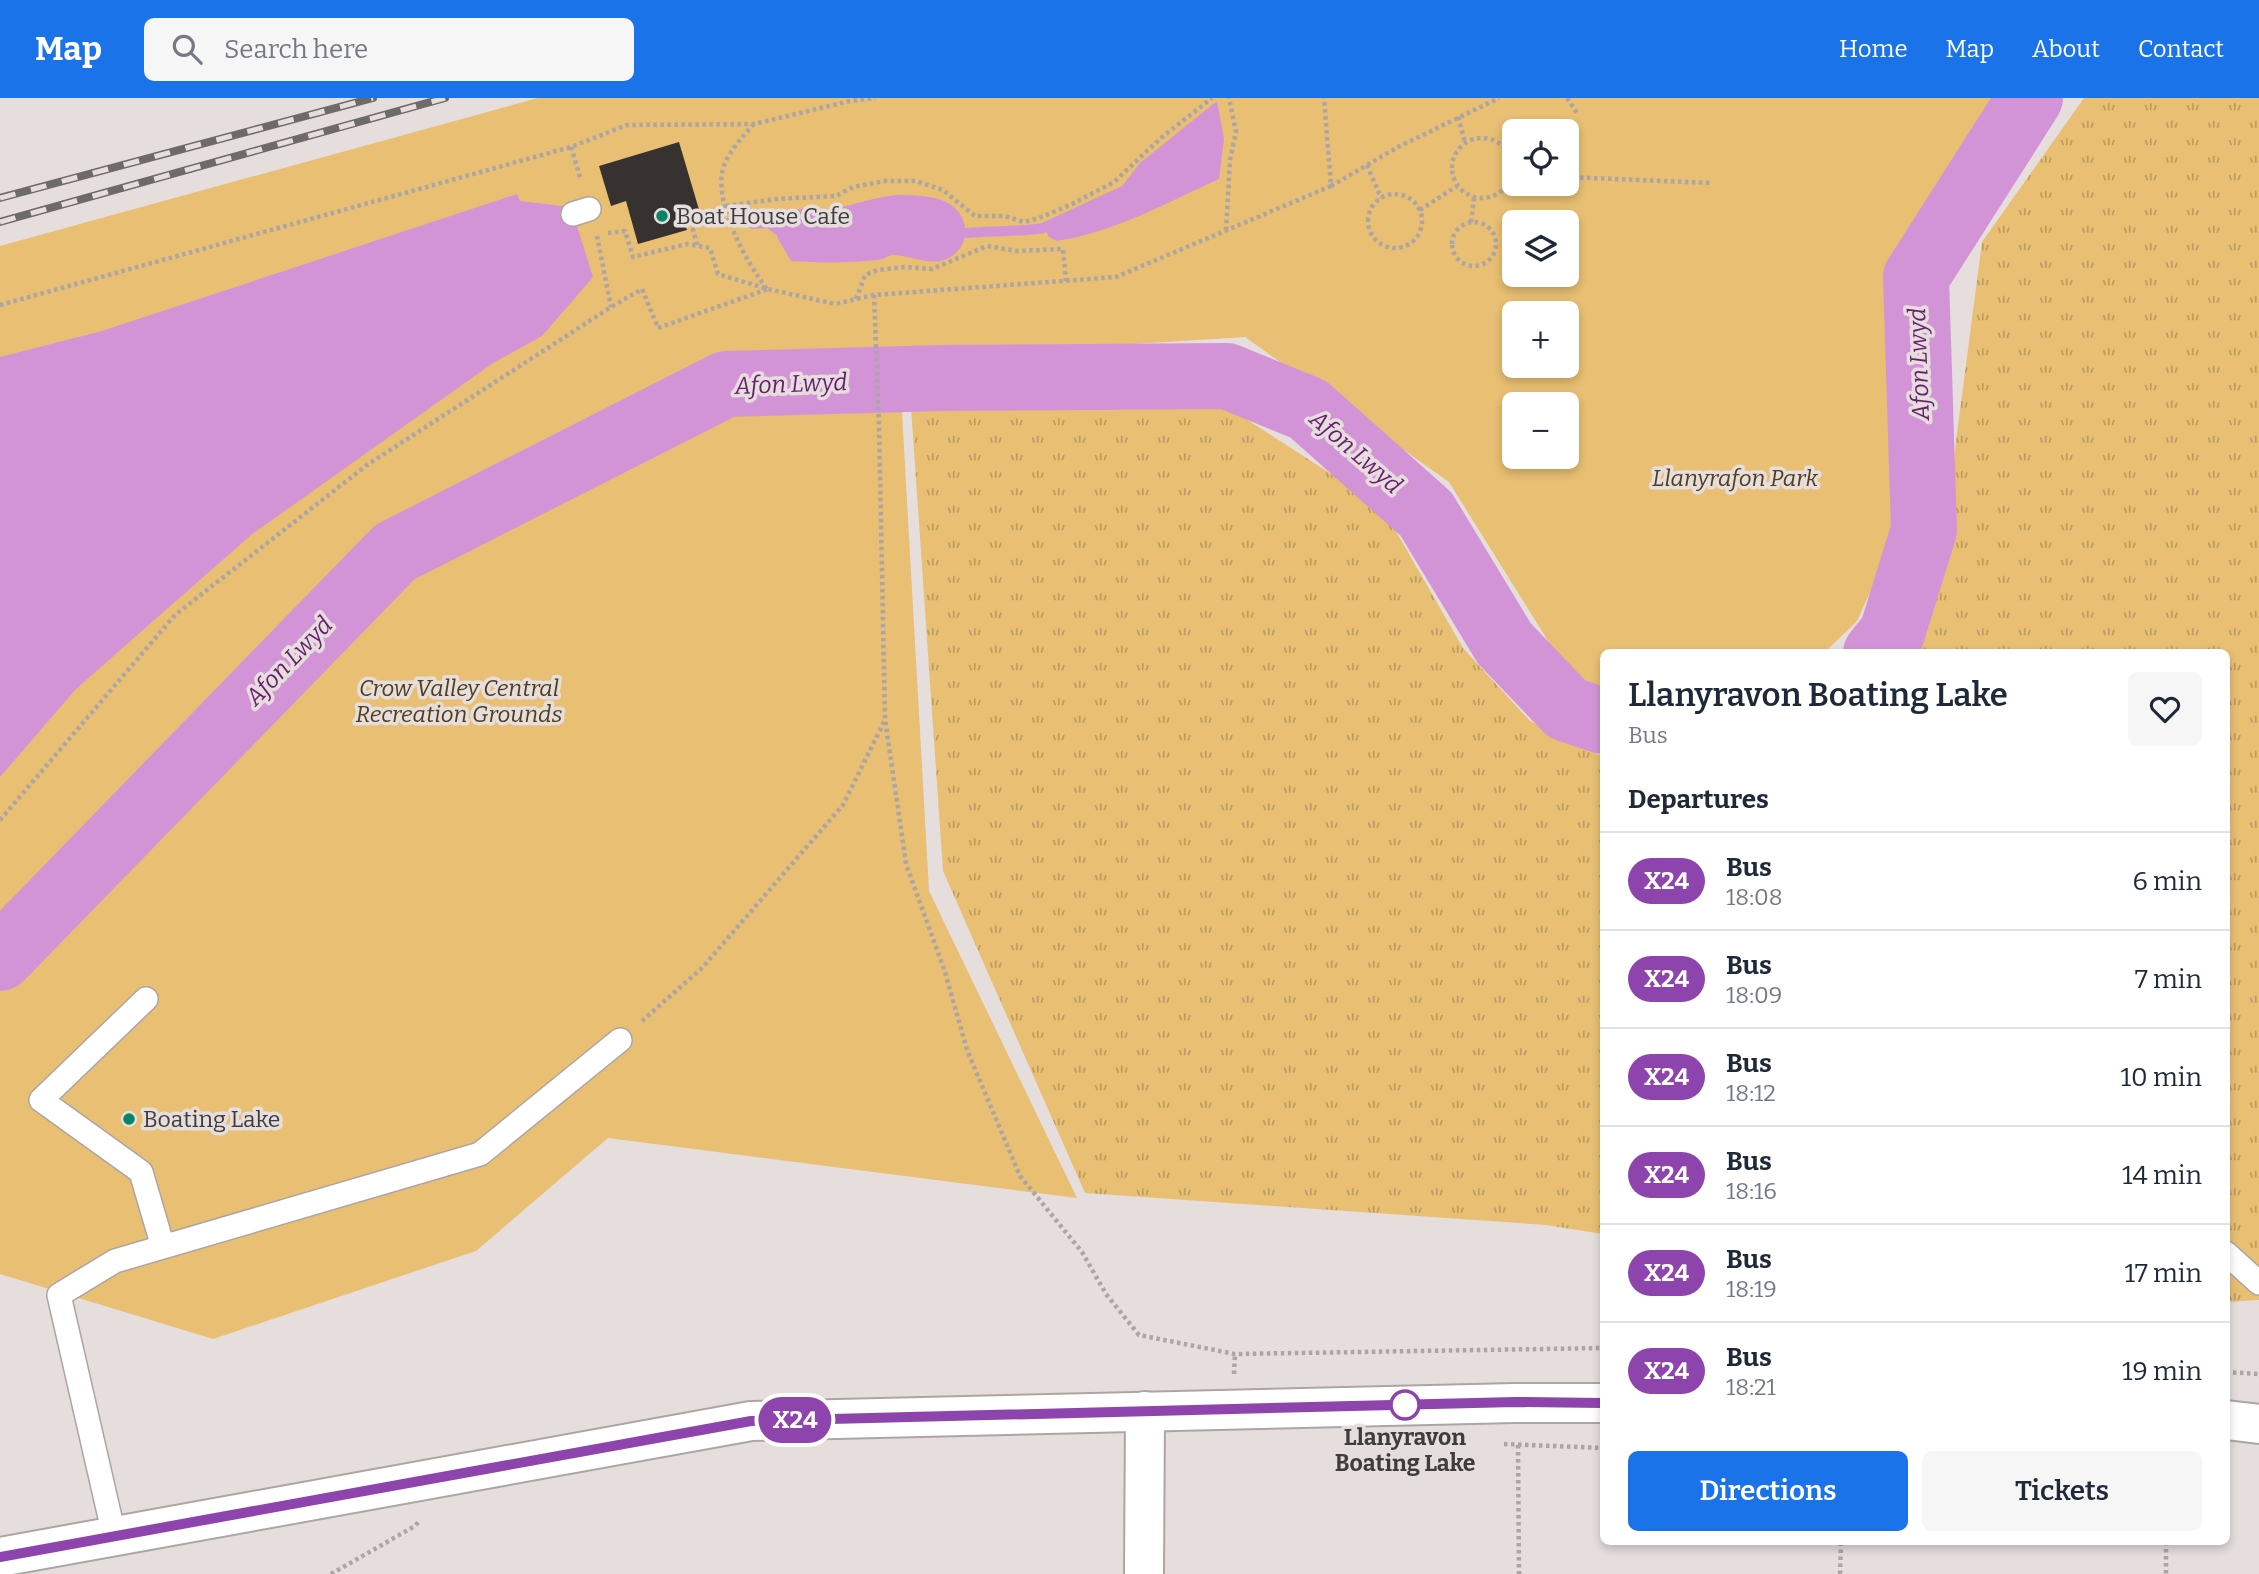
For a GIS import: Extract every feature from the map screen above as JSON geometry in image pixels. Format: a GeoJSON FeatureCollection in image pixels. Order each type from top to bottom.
{"type":"FeatureCollection","features":[{"type":"Feature","properties":{"kind":"street"},"geometry":{"type":"LineString","coordinates":[[0,1557],[751,1421],[1515,1402],[1600,1404]]}},
{"type":"Feature","properties":{"kind":"street"},"geometry":{"type":"LineString","coordinates":[[1144,1574],[1145,1411]]}},
{"type":"Feature","properties":{"kind":"street"},"geometry":{"type":"LineString","coordinates":[[2230,1420],[2259,1424]]}},
{"type":"Feature","properties":{"kind":"lane"},"geometry":{"type":"LineString","coordinates":[[146,999],[41,1100],[141,1172],[163,1247]]}},
{"type":"Feature","properties":{"kind":"lane"},"geometry":{"type":"LineString","coordinates":[[114,1535],[59,1295],[115,1261],[480,1154],[620,1040]]}},
{"type":"Feature","properties":{"kind":"lane"},"geometry":{"type":"LineString","coordinates":[[2230,1257],[2259,1283]]}},
{"type":"Feature","properties":{"kind":"path"},"geometry":{"type":"LineString","coordinates":[[0,305],[571,147],[627,125],[754,124],[850,101],[875,98]]}},
{"type":"Feature","properties":{"kind":"path"},"geometry":{"type":"LineString","coordinates":[[697,246],[691,222],[727,209],[776,199],[836,195],[853,187],[885,181],[916,181],[943,190],[975,216],[1005,216],[1024,222],[1039,218],[1114,182],[1162,137],[1212,98]]}},
{"type":"Feature","properties":{"kind":"path"},"geometry":{"type":"LineString","coordinates":[[1226,230],[1230,160],[1236,132],[1229,98]]}},
{"type":"Feature","properties":{"kind":"path"},"geometry":{"type":"LineString","coordinates":[[1324,98],[1331,186]]}},
{"type":"Feature","properties":{"kind":"path"},"geometry":{"type":"LineString","coordinates":[[596,234],[625,231],[633,257],[687,244],[710,248],[718,274],[768,289],[835,304],[874,295],[1116,277],[1331,186],[1458,117],[1499,98]]}},
{"type":"Feature","properties":{"kind":"path"},"geometry":{"type":"LineString","coordinates":[[1567,98],[1577,113]]}},
{"type":"Feature","properties":{"kind":"path"},"geometry":{"type":"LineString","coordinates":[[1458,117],[1465,142]]}},
{"type":"Feature","properties":{"kind":"path"},"geometry":{"type":"LineString","coordinates":[[754,124],[735,145],[724,165],[720,187],[745,256],[768,289]]}},
{"type":"Feature","properties":{"kind":"path"},"geometry":{"type":"LineString","coordinates":[[1502,148],[1485,138],[1465,142],[1458,149],[1451,167],[1457,186],[1464,194],[1484,199],[1494,197],[1502,190]]}},
{"type":"Feature","properties":{"kind":"path"},"geometry":{"type":"LineString","coordinates":[[1367,165],[1381,198]]}},
{"type":"Feature","properties":{"kind":"path"},"geometry":{"type":"LineString","coordinates":[[1579,178],[1712,183]]}},
{"type":"Feature","properties":{"kind":"path"},"geometry":{"type":"LineString","coordinates":[[1420,210],[1457,186]]}},
{"type":"Feature","properties":{"kind":"path"},"geometry":{"type":"LineString","coordinates":[[1399,194],[1408,197],[1420,210],[1422,219],[1418,236],[1405,247],[1387,248],[1373,238],[1367,221],[1374,204],[1381,198],[1399,194]]}},
{"type":"Feature","properties":{"kind":"path"},"geometry":{"type":"LineString","coordinates":[[1471,222],[1474,198]]}},
{"type":"Feature","properties":{"kind":"path"},"geometry":{"type":"LineString","coordinates":[[1471,222],[1489,228],[1496,240],[1494,255],[1483,265],[1476,267],[1469,267],[1457,260],[1451,246],[1455,232],[1471,222]]}},
{"type":"Feature","properties":{"kind":"path"},"geometry":{"type":"LineString","coordinates":[[856,299],[865,275],[878,270],[905,267],[932,269],[987,246],[1017,251],[1063,249],[1066,281]]}},
{"type":"Feature","properties":{"kind":"path"},"geometry":{"type":"LineString","coordinates":[[0,820],[174,615],[366,465],[642,289],[658,328],[768,289]]}},
{"type":"Feature","properties":{"kind":"path"},"geometry":{"type":"LineString","coordinates":[[874,295],[885,719],[906,863],[945,972],[967,1049],[1020,1175],[1082,1252],[1106,1294],[1139,1335],[1234,1354],[1600,1348]]}},
{"type":"Feature","properties":{"kind":"path"},"geometry":{"type":"LineString","coordinates":[[620,1040],[702,968],[843,805],[885,719]]}},
{"type":"Feature","properties":{"kind":"path"},"geometry":{"type":"LineString","coordinates":[[2230,1372],[2259,1374]]}},
{"type":"Feature","properties":{"kind":"path"},"geometry":{"type":"LineString","coordinates":[[1518,1445],[1518,1574]]}},
{"type":"Feature","properties":{"kind":"path"},"geometry":{"type":"LineString","coordinates":[[331,1574],[415,1526],[423,1517]]}},
{"type":"Feature","properties":{"kind":"path"},"geometry":{"type":"LineString","coordinates":[[1840,1574],[1841,1545]]}},
{"type":"Feature","properties":{"kind":"path"},"geometry":{"type":"LineString","coordinates":[[2165,1545],[2166,1574]]}},
{"type":"Feature","properties":{"kind":"green space","name":"Crow Valley Central Recreation Grounds"},"geometry":{"type":"Polygon","coordinates":[[[538,98],[2018,98],[1901,274],[1907,511],[1857,621],[1828,649],[1600,649],[1600,690],[1573,681],[1449,482],[1245,337],[899,359],[929,891],[1077,1198],[608,1138],[476,1251],[213,1339],[0,1274],[0,246],[538,98]]]}},
{"type":"Feature","properties":{"kind":"green space"},"geometry":{"type":"Polygon","coordinates":[[[2084,98],[2259,98],[2259,1300],[2230,1302],[2230,649],[1909,649],[1945,568],[1956,441],[1982,242],[2084,98]]]}},
{"type":"Feature","properties":{"kind":"green space"},"geometry":{"type":"Polygon","coordinates":[[[911,407],[1229,408],[1382,507],[1463,648],[1530,721],[1600,756],[1600,1234],[1546,1225],[1085,1193],[943,871],[911,407]]]}},
{"type":"Feature","properties":{"kind":"shaded area"},"geometry":{"type":"Polygon","coordinates":[[[1217,101],[1224,139],[1219,179],[1120,224],[1057,241],[1049,237],[1042,223],[1122,186],[1140,163],[1217,101]]]}},
{"type":"Feature","properties":{"kind":"shaded area"},"geometry":{"type":"Polygon","coordinates":[[[517,194],[520,201],[571,207],[593,277],[542,336],[493,363],[251,535],[76,689],[0,777],[0,357],[102,331],[517,194]]]}},
{"type":"Feature","properties":{"kind":"shaded area"},"geometry":{"type":"Polygon","coordinates":[[[897,195],[938,199],[958,211],[963,219],[965,236],[957,252],[935,262],[892,255],[879,260],[856,262],[791,261],[777,237],[783,218],[793,211],[832,209],[897,195]]]}},
{"type":"Feature","properties":{"kind":"building"},"geometry":{"type":"Polygon","coordinates":[[[679,142],[700,213],[683,218],[687,230],[638,244],[626,201],[611,206],[599,166],[679,142]]]}},
{"type":"Feature","properties":{"kind":"waterway","name":"Afon Lwyd"},"geometry":{"type":"LineString","coordinates":[[1879,649],[1892,633],[1924,530],[1916,277],[2030,98]]}},
{"type":"Feature","properties":{"kind":"waterway"},"geometry":{"type":"LineString","coordinates":[[753,224],[769,223],[778,230]]}},
{"type":"Feature","properties":{"kind":"waterway"},"geometry":{"type":"LineString","coordinates":[[966,233],[1044,228]]}},
{"type":"Feature","properties":{"kind":"waterway","name":"Afon Lwyd"},"geometry":{"type":"LineString","coordinates":[[0,958],[395,552],[726,384],[942,378],[1227,376],[1308,409],[1426,514],[1504,643],[1567,709],[1600,720]]}},
{"type":"Feature","properties":{"kind":"railway"},"geometry":{"type":"LineString","coordinates":[[0,198],[373,98]]}},
{"type":"Feature","properties":{"kind":"railway"},"geometry":{"type":"LineString","coordinates":[[0,222],[445,98]]}},
{"type":"Feature","properties":{"kind":"bus line","name":"X24"},"geometry":{"type":"LineString","coordinates":[[0,1557],[751,1421],[1515,1402],[1600,1403]]}},
{"type":"Feature","properties":{"kind":"place","name":"Boat House Cafe"},"geometry":{"type":"Point","coordinates":[662,216]}},
{"type":"Feature","properties":{"kind":"place","name":"Boating Lake"},"geometry":{"type":"Point","coordinates":[129,1119]}},
{"type":"Feature","properties":{"kind":"place","name":"Llanyravon Boating Lake"},"geometry":{"type":"Point","coordinates":[1405,1405]}},
{"type":"Feature","properties":{"kind":"park label","name":"Llanyrafon Park"},"geometry":{"type":"Point","coordinates":[1735,478]}}]}
